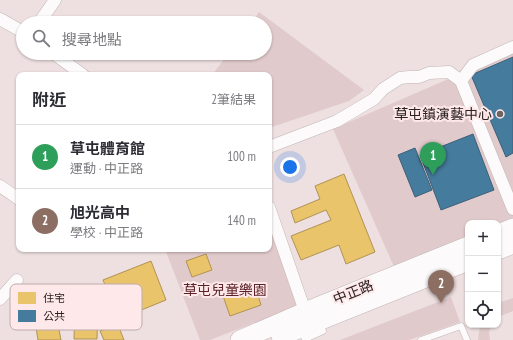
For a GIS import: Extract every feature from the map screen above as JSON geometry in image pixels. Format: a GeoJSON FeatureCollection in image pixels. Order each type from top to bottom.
{"type":"FeatureCollection","features":[{"type":"Feature","properties":{"kind":"main road"},"geometry":{"type":"LineString","coordinates":[[501,233],[513,228]]}},
{"type":"Feature","properties":{"kind":"main road"},"geometry":{"type":"LineString","coordinates":[[501,249],[513,244]]}},
{"type":"Feature","properties":{"kind":"main road","name":"中正路"},"geometry":{"type":"LineString","coordinates":[[240,340],[311,327],[465,248]]}},
{"type":"Feature","properties":{"kind":"main road","name":"中正路"},"geometry":{"type":"LineString","coordinates":[[270,340],[311,327],[465,262]]}},
{"type":"Feature","properties":{"kind":"street"},"geometry":{"type":"LineString","coordinates":[[43,16],[55,0]]}},
{"type":"Feature","properties":{"kind":"street"},"geometry":{"type":"LineString","coordinates":[[0,19],[16,28]]}},
{"type":"Feature","properties":{"kind":"street"},"geometry":{"type":"LineString","coordinates":[[461,81],[473,65],[513,47]]}},
{"type":"Feature","properties":{"kind":"street"},"geometry":{"type":"LineString","coordinates":[[63,60],[79,72]]}},
{"type":"Feature","properties":{"kind":"street"},"geometry":{"type":"LineString","coordinates":[[272,146],[337,121],[374,99],[383,89],[400,78],[419,77],[429,73],[449,72],[461,81],[513,209]]}},
{"type":"Feature","properties":{"kind":"street"},"geometry":{"type":"LineString","coordinates":[[0,186],[16,197]]}},
{"type":"Feature","properties":{"kind":"street"},"geometry":{"type":"LineString","coordinates":[[272,216],[311,327]]}},
{"type":"Feature","properties":{"kind":"street"},"geometry":{"type":"LineString","coordinates":[[13,284],[17,280]]}},
{"type":"Feature","properties":{"kind":"street"},"geometry":{"type":"LineString","coordinates":[[0,299],[10,288]]}},
{"type":"Feature","properties":{"kind":"lane"},"geometry":{"type":"LineString","coordinates":[[421,340],[461,326],[467,340]]}},
{"type":"Feature","properties":{"kind":"green space"},"geometry":{"type":"Polygon","coordinates":[[[259,12],[264,16],[256,16],[259,12]]]}},
{"type":"Feature","properties":{"kind":"green space"},"geometry":{"type":"Polygon","coordinates":[[[272,22],[364,90],[349,101],[272,127],[272,72],[214,72],[224,60],[272,60],[272,22]]]}},
{"type":"Feature","properties":{"kind":"green space"},"geometry":{"type":"Polygon","coordinates":[[[513,51],[513,221],[501,226],[501,220],[465,220],[465,241],[395,269],[333,129],[513,51]]]}},
{"type":"Feature","properties":{"kind":"green space","name":"草屯兒童樂園"},"geometry":{"type":"Polygon","coordinates":[[[272,233],[300,305],[210,340],[200,340],[166,252],[272,252],[272,233]]]}},
{"type":"Feature","properties":{"kind":"green space"},"geometry":{"type":"Polygon","coordinates":[[[451,297],[460,322],[409,340],[340,340],[451,297]]]}},
{"type":"Feature","properties":{"kind":"green space"},"geometry":{"type":"Polygon","coordinates":[[[513,298],[513,311],[501,316],[501,302],[513,298]]]}},
{"type":"Feature","properties":{"kind":"green space"},"geometry":{"type":"Polygon","coordinates":[[[480,328],[490,328],[490,340],[478,340],[480,328]]]}},
{"type":"Feature","properties":{"kind":"building: 住宅"},"geometry":{"type":"Polygon","coordinates":[[[344,174],[375,252],[346,264],[339,245],[301,260],[291,236],[331,220],[326,210],[295,223],[291,211],[320,199],[315,186],[344,174]]]}},
{"type":"Feature","properties":{"kind":"building: 住宅"},"geometry":{"type":"Polygon","coordinates":[[[206,254],[212,270],[192,277],[186,261],[206,254]]]}},
{"type":"Feature","properties":{"kind":"building: 住宅"},"geometry":{"type":"Polygon","coordinates":[[[151,261],[166,300],[142,310],[142,284],[105,284],[103,280],[151,261]]]}},
{"type":"Feature","properties":{"kind":"building: 住宅"},"geometry":{"type":"Polygon","coordinates":[[[254,283],[261,305],[230,316],[222,293],[254,283]]]}},
{"type":"Feature","properties":{"kind":"building: 住宅"},"geometry":{"type":"Polygon","coordinates":[[[36,330],[59,330],[61,340],[38,340],[36,330]]]}},
{"type":"Feature","properties":{"kind":"building: 住宅"},"geometry":{"type":"Polygon","coordinates":[[[74,330],[97,330],[97,339],[74,339],[74,330]]]}},
{"type":"Feature","properties":{"kind":"building: 住宅"},"geometry":{"type":"Polygon","coordinates":[[[120,330],[124,340],[104,340],[100,331],[120,330]]]}},
{"type":"Feature","properties":{"kind":"building: 公共","name":"草屯鎮演藝中心"},"geometry":{"type":"Polygon","coordinates":[[[513,57],[513,153],[506,157],[471,75],[513,57]]]}},
{"type":"Feature","properties":{"kind":"building: 公共"},"geometry":{"type":"Polygon","coordinates":[[[473,134],[494,190],[441,210],[420,155],[473,134]]]}},
{"type":"Feature","properties":{"kind":"building: 公共"},"geometry":{"type":"Polygon","coordinates":[[[415,148],[432,190],[415,197],[398,155],[415,148]]]}},
{"type":"Feature","properties":{"kind":"place","name":"草屯鎮演藝中心"},"geometry":{"type":"Point","coordinates":[500,114]}},
{"type":"Feature","properties":{"kind":"place","name":"草屯體育館"},"geometry":{"type":"Point","coordinates":[433,175]}},
{"type":"Feature","properties":{"kind":"place","name":"旭光高中"},"geometry":{"type":"Point","coordinates":[441,303]}}]}
